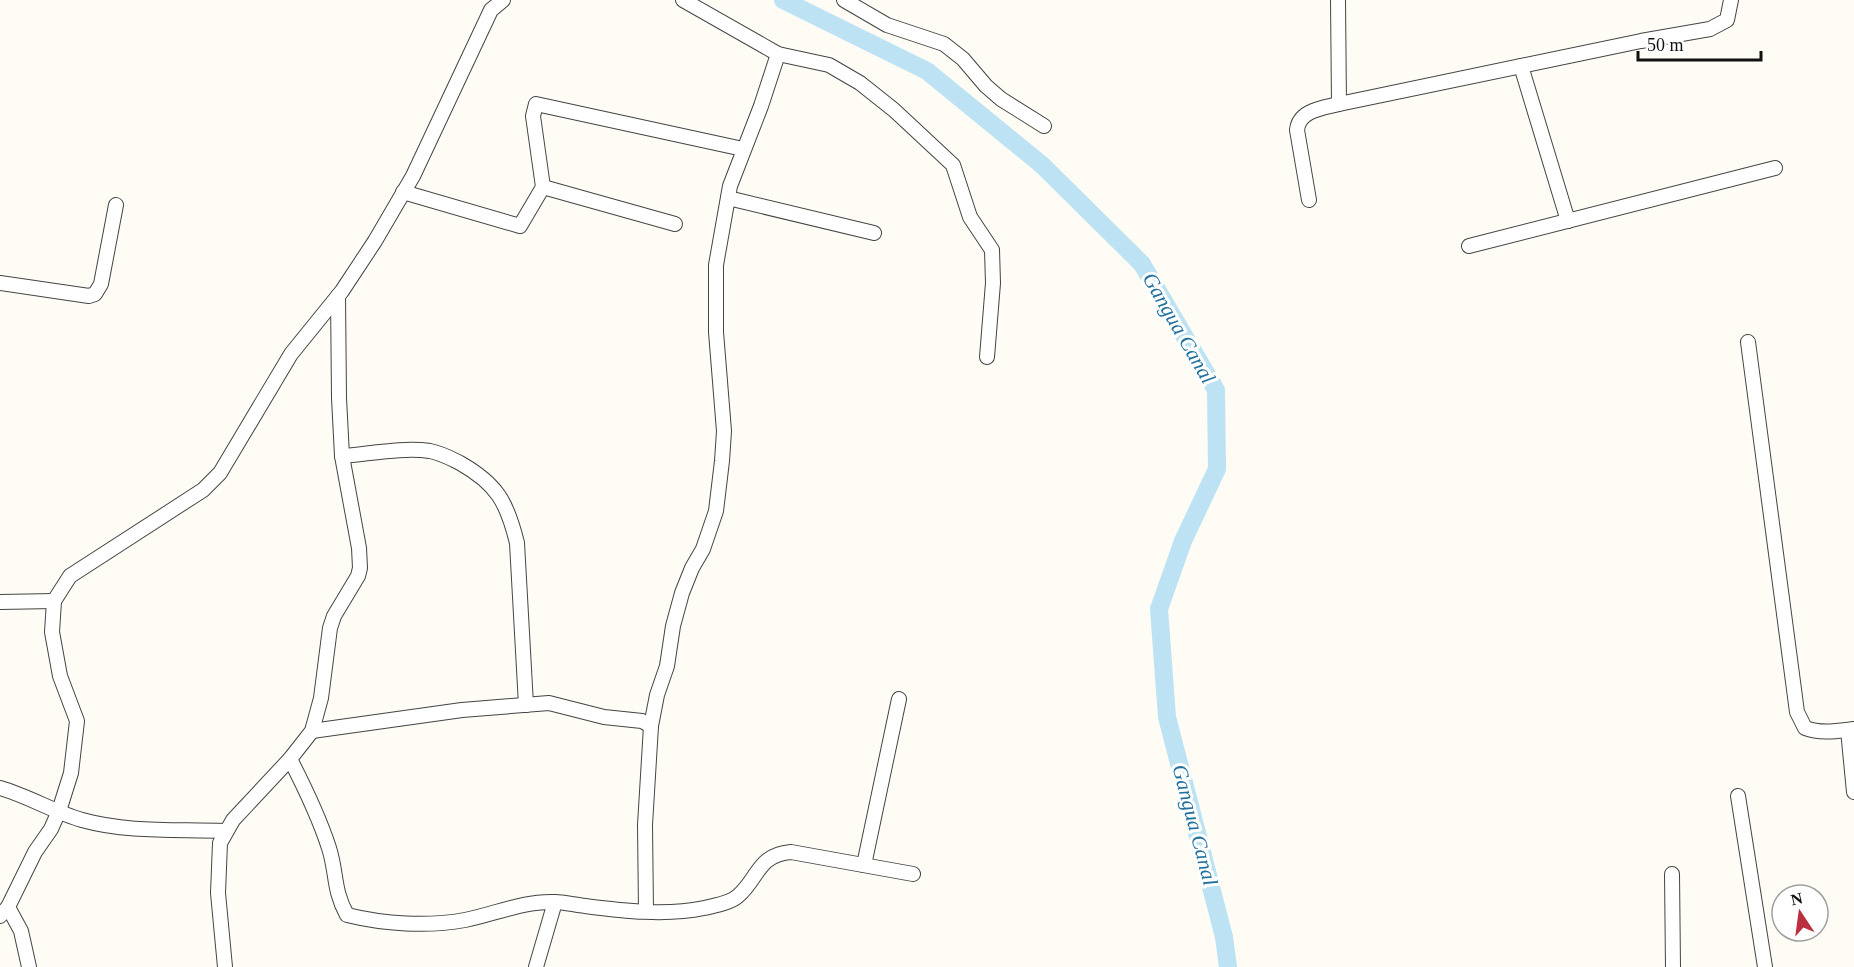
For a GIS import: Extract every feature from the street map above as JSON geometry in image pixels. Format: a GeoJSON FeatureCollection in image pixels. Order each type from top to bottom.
{"type":"FeatureCollection","features":[{"type":"Feature","properties":{"kind":"street"},"geometry":{"type":"LineString","coordinates":[[30,967],[21,931],[4,912],[59,812],[71,773],[77,721],[56,660],[52,632],[54,601],[70,576],[175,510],[203,490],[220,473],[291,354],[338,296],[375,241],[403,192],[492,10],[503,0]]}},
{"type":"Feature","properties":{"kind":"street"},"geometry":{"type":"LineString","coordinates":[[683,0],[778,54],[829,65],[860,83],[894,110],[953,165],[970,217],[992,250],[993,283],[987,357]]}},
{"type":"Feature","properties":{"kind":"street"},"geometry":{"type":"LineString","coordinates":[[844,0],[887,25],[944,44],[963,59],[986,87],[1044,126]]}},
{"type":"Feature","properties":{"kind":"street"},"geometry":{"type":"LineString","coordinates":[[1338,0],[1339,104]]}},
{"type":"Feature","properties":{"kind":"street"},"geometry":{"type":"LineString","coordinates":[[1309,200],[1297,130],[1298,124],[1306,114],[1339,104],[1641,41],[1710,29],[1727,20],[1731,0]]}},
{"type":"Feature","properties":{"kind":"street"},"geometry":{"type":"LineString","coordinates":[[646,911],[645,825],[651,726],[657,695],[667,666],[673,626],[682,593],[703,549],[716,511],[724,430],[716,332],[716,265],[730,186],[778,54]]}},
{"type":"Feature","properties":{"kind":"street"},"geometry":{"type":"LineString","coordinates":[[1521,66],[1568,221]]}},
{"type":"Feature","properties":{"kind":"street"},"geometry":{"type":"LineString","coordinates":[[403,192],[520,226],[543,187],[533,116],[536,104],[743,149]]}},
{"type":"Feature","properties":{"kind":"street"},"geometry":{"type":"LineString","coordinates":[[1469,246],[1775,168]]}},
{"type":"Feature","properties":{"kind":"street"},"geometry":{"type":"LineString","coordinates":[[543,187],[675,224]]}},
{"type":"Feature","properties":{"kind":"street"},"geometry":{"type":"LineString","coordinates":[[728,198],[874,233]]}},
{"type":"Feature","properties":{"kind":"street"},"geometry":{"type":"LineString","coordinates":[[0,283],[89,296],[95,294],[101,284],[116,205]]}},
{"type":"Feature","properties":{"kind":"street"},"geometry":{"type":"LineString","coordinates":[[225,967],[218,893],[219,854],[225,831],[232,820],[290,759],[312,731],[321,698],[330,628],[360,568],[359,548],[342,456],[338,296]]}},
{"type":"Feature","properties":{"kind":"street"},"geometry":{"type":"LineString","coordinates":[[1748,342],[1797,712],[1805,728],[1813,731],[1851,729],[1854,792]]}},
{"type":"Feature","properties":{"kind":"street"},"geometry":{"type":"LineString","coordinates":[[342,456],[429,451],[469,468],[494,487],[511,520],[517,543],[526,705]]}},
{"type":"Feature","properties":{"kind":"street"},"geometry":{"type":"LineString","coordinates":[[0,602],[54,601]]}},
{"type":"Feature","properties":{"kind":"street"},"geometry":{"type":"LineString","coordinates":[[864,865],[899,699]]}},
{"type":"Feature","properties":{"kind":"street"},"geometry":{"type":"LineString","coordinates":[[312,731],[462,710],[549,703],[604,717],[642,721],[651,726]]}},
{"type":"Feature","properties":{"kind":"street"},"geometry":{"type":"LineString","coordinates":[[290,759],[317,813],[330,852],[339,902],[347,915],[389,921],[441,923],[473,918],[517,906],[555,902],[646,911],[703,908],[736,898],[767,859],[781,853],[791,852],[913,874]]}},
{"type":"Feature","properties":{"kind":"street"},"geometry":{"type":"LineString","coordinates":[[0,788],[82,820],[123,828],[225,831]]}},
{"type":"Feature","properties":{"kind":"street"},"geometry":{"type":"LineString","coordinates":[[1738,796],[1765,967]]}},
{"type":"Feature","properties":{"kind":"street"},"geometry":{"type":"LineString","coordinates":[[1672,873],[1673,967]]}},
{"type":"Feature","properties":{"kind":"street"},"geometry":{"type":"LineString","coordinates":[[536,967],[555,902]]}},
{"type":"Feature","properties":{"kind":"waterway","name":"Gangua Canal"},"geometry":{"type":"LineString","coordinates":[[783,0],[927,71],[1042,165],[1142,264],[1216,390],[1217,469],[1183,541],[1159,609],[1167,717],[1224,937],[1228,967]]}}]}
